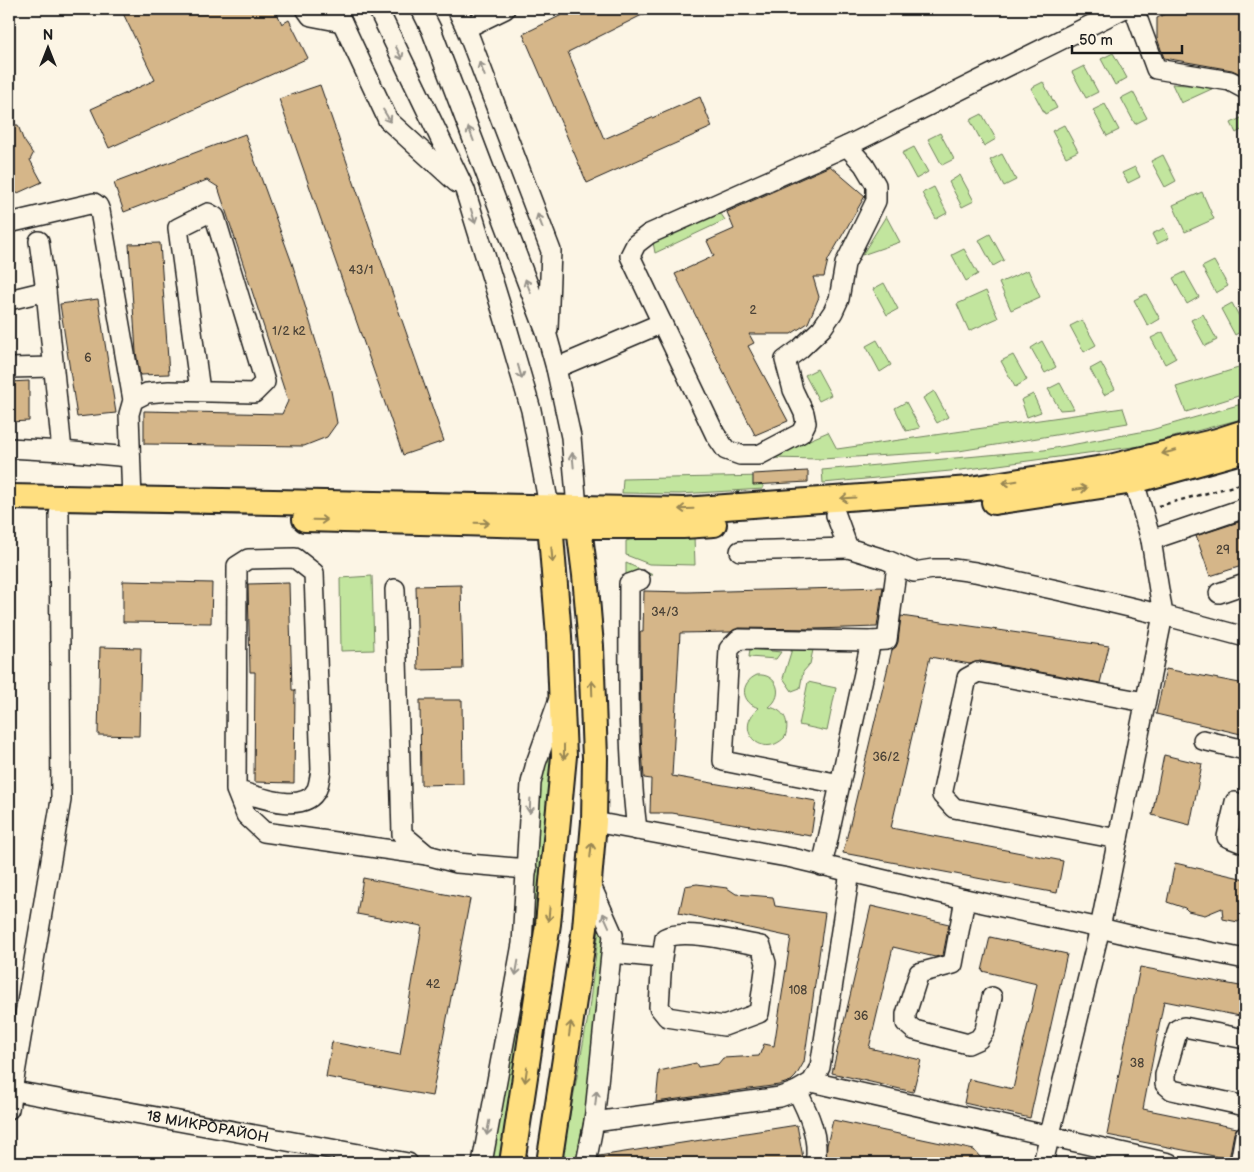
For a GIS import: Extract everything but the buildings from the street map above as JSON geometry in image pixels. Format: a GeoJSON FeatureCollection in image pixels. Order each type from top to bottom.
{"type":"FeatureCollection","features":[{"type":"Feature","properties":{"kind":"main road"},"geometry":{"type":"LineString","coordinates":[[578,517],[970,489],[1110,467],[1132,472],[1245,432]]}},
{"type":"Feature","properties":{"kind":"main road"},"geometry":{"type":"LineString","coordinates":[[9,497],[549,515],[683,526],[974,504],[1245,450]]}},
{"type":"Feature","properties":{"kind":"main road"},"geometry":{"type":"LineString","coordinates":[[9,513],[549,515]]}},
{"type":"Feature","properties":{"kind":"main road"},"geometry":{"type":"LineString","coordinates":[[512,1163],[548,924],[564,756],[559,636],[549,515]]}},
{"type":"Feature","properties":{"kind":"main road"},"geometry":{"type":"LineString","coordinates":[[549,1163],[584,928],[594,822],[595,758],[591,646],[578,517]]}},
{"type":"Feature","properties":{"kind":"street"},"geometry":{"type":"LineString","coordinates":[[306,9],[311,16],[339,15],[388,120],[465,190]]}},
{"type":"Feature","properties":{"kind":"street"},"geometry":{"type":"LineString","coordinates":[[378,9],[465,190],[531,410],[549,515]]}},
{"type":"Feature","properties":{"kind":"street"},"geometry":{"type":"LineString","coordinates":[[421,9],[431,29],[548,337],[571,437],[578,517]]}},
{"type":"Feature","properties":{"kind":"street"},"geometry":{"type":"LineString","coordinates":[[457,9],[466,28],[551,251],[548,337]]}},
{"type":"Feature","properties":{"kind":"street"},"geometry":{"type":"LineString","coordinates":[[466,28],[505,9]]}},
{"type":"Feature","properties":{"kind":"street"},"geometry":{"type":"LineString","coordinates":[[847,146],[864,165],[876,185],[876,201],[845,264],[839,299],[833,312],[822,328],[785,360],[792,390],[804,413],[806,423],[801,433],[759,455],[740,455],[726,450],[715,434],[630,256],[636,244],[649,234],[847,146],[1123,9]]}},
{"type":"Feature","properties":{"kind":"street"},"geometry":{"type":"LineString","coordinates":[[1134,9],[1156,69],[1230,81],[1245,89]]}},
{"type":"Feature","properties":{"kind":"street"},"geometry":{"type":"LineString","coordinates":[[9,223],[94,204],[98,206],[133,400],[128,414],[132,501]]}},
{"type":"Feature","properties":{"kind":"street"},"geometry":{"type":"LineString","coordinates":[[133,400],[147,393],[200,391],[254,393],[265,382],[215,217],[208,214],[178,228],[200,391]]}},
{"type":"Feature","properties":{"kind":"street"},"geometry":{"type":"LineString","coordinates":[[39,241],[46,291],[62,451]]}},
{"type":"Feature","properties":{"kind":"street"},"geometry":{"type":"LineString","coordinates":[[9,300],[46,291]]}},
{"type":"Feature","properties":{"kind":"street"},"geometry":{"type":"LineString","coordinates":[[556,368],[662,323]]}},
{"type":"Feature","properties":{"kind":"street"},"geometry":{"type":"LineString","coordinates":[[9,368],[53,367]]}},
{"type":"Feature","properties":{"kind":"street"},"geometry":{"type":"LineString","coordinates":[[9,448],[130,457]]}},
{"type":"Feature","properties":{"kind":"street"},"geometry":{"type":"LineString","coordinates":[[1043,1163],[1100,928],[1163,615],[1151,540],[1132,472]]}},
{"type":"Feature","properties":{"kind":"street"},"geometry":{"type":"LineString","coordinates":[[1151,540],[1245,508]]}},
{"type":"Feature","properties":{"kind":"street"},"geometry":{"type":"LineString","coordinates":[[10,1097],[61,800],[59,514]]}},
{"type":"Feature","properties":{"kind":"street"},"geometry":{"type":"LineString","coordinates":[[836,515],[848,548]]}},
{"type":"Feature","properties":{"kind":"street"},"geometry":{"type":"LineString","coordinates":[[740,551],[848,548],[887,560],[914,572],[933,569],[975,572],[1163,615],[1245,637]]}},
{"type":"Feature","properties":{"kind":"street"},"geometry":{"type":"LineString","coordinates":[[236,790],[286,804],[305,801],[316,790],[321,770],[314,573],[294,558],[248,559],[237,566],[236,790],[246,815],[264,832],[427,854],[457,863],[527,869]]}},
{"type":"Feature","properties":{"kind":"street"},"geometry":{"type":"LineString","coordinates":[[840,784],[724,760],[729,649],[738,639],[887,640],[897,565]]}},
{"type":"Feature","properties":{"kind":"street"},"geometry":{"type":"LineString","coordinates":[[637,830],[631,782],[629,727],[629,584],[640,580]]}},
{"type":"Feature","properties":{"kind":"street"},"geometry":{"type":"LineString","coordinates":[[1219,593],[1245,584]]}},
{"type":"Feature","properties":{"kind":"street"},"geometry":{"type":"LineString","coordinates":[[395,589],[402,834],[427,854]]}},
{"type":"Feature","properties":{"kind":"street"},"geometry":{"type":"LineString","coordinates":[[822,866],[871,641]]}},
{"type":"Feature","properties":{"kind":"street"},"geometry":{"type":"LineString","coordinates":[[1118,839],[954,808],[942,796],[967,678],[978,672],[1145,702]]}},
{"type":"Feature","properties":{"kind":"street"},"geometry":{"type":"LineString","coordinates":[[482,1163],[522,944],[531,783],[536,763],[561,693]]}},
{"type":"Feature","properties":{"kind":"street"},"geometry":{"type":"LineString","coordinates":[[1203,740],[1245,750]]}},
{"type":"Feature","properties":{"kind":"street"},"geometry":{"type":"LineString","coordinates":[[1235,802],[1227,837],[1245,844]]}},
{"type":"Feature","properties":{"kind":"street"},"geometry":{"type":"LineString","coordinates":[[594,822],[792,858],[966,900],[1245,959]]}},
{"type":"Feature","properties":{"kind":"street"},"geometry":{"type":"LineString","coordinates":[[594,1122],[780,1097],[804,1086],[820,1067],[850,872]]}},
{"type":"Feature","properties":{"kind":"street"},"geometry":{"type":"LineString","coordinates":[[586,1163],[594,1122],[613,935],[588,878]]}},
{"type":"Feature","properties":{"kind":"street"},"geometry":{"type":"LineString","coordinates":[[966,900],[953,964],[918,973],[906,1014],[906,1023],[914,1030],[968,1044],[980,1039],[985,1030],[992,997]]}},
{"type":"Feature","properties":{"kind":"street"},"geometry":{"type":"LineString","coordinates":[[698,935],[724,938],[761,946],[766,963],[759,1013],[724,1026],[667,1017],[659,1007],[662,958],[665,938],[669,936],[698,935]]}},
{"type":"Feature","properties":{"kind":"street"},"geometry":{"type":"LineString","coordinates":[[612,953],[662,958]]}},
{"type":"Feature","properties":{"kind":"street"},"geometry":{"type":"LineString","coordinates":[[1245,1039],[1184,1027],[1178,1029],[1165,1075],[1165,1084],[1172,1090],[1245,1106]]}},
{"type":"Feature","properties":{"kind":"street"},"geometry":{"type":"LineString","coordinates":[[804,1086],[1049,1136],[1169,1163]]}},
{"type":"Feature","properties":{"kind":"street"},"geometry":{"type":"LineString","coordinates":[[804,1086],[814,1134],[815,1163]]}},
{"type":"Feature","properties":{"kind":"street","name":"18 МИКРОРАЙОН"},"geometry":{"type":"LineString","coordinates":[[10,1097],[408,1163]]}},
{"type":"Feature","properties":{"kind":"street"},"geometry":{"type":"LineString","coordinates":[[1240,1163],[1245,1135]]}},
{"type":"Feature","properties":{"kind":"path"},"geometry":{"type":"LineString","coordinates":[[1142,510],[1245,483]]}},
{"type":"Feature","properties":{"kind":"green space"},"geometry":{"type":"Polygon","coordinates":[[[1113,53],[1127,78],[1115,85],[1101,59],[1113,53]]]}},
{"type":"Feature","properties":{"kind":"green space"},"geometry":{"type":"Polygon","coordinates":[[[1084,66],[1098,92],[1086,98],[1072,72],[1084,66]]]}},
{"type":"Feature","properties":{"kind":"green space"},"geometry":{"type":"Polygon","coordinates":[[[1043,82],[1057,108],[1045,114],[1031,88],[1043,82]]]}},
{"type":"Feature","properties":{"kind":"green space"},"geometry":{"type":"Polygon","coordinates":[[[1172,84],[1216,87],[1181,103],[1172,84]]]}},
{"type":"Feature","properties":{"kind":"green space"},"geometry":{"type":"Polygon","coordinates":[[[1133,92],[1147,118],[1135,124],[1121,98],[1133,92]]]}},
{"type":"Feature","properties":{"kind":"green space"},"geometry":{"type":"Polygon","coordinates":[[[1105,104],[1119,130],[1107,136],[1093,110],[1105,104]]]}},
{"type":"Feature","properties":{"kind":"green space"},"geometry":{"type":"Polygon","coordinates":[[[982,114],[996,139],[984,146],[970,120],[982,114]]]}},
{"type":"Feature","properties":{"kind":"green space"},"geometry":{"type":"Polygon","coordinates":[[[1243,117],[1245,128],[1236,133],[1231,123],[1243,117]]]}},
{"type":"Feature","properties":{"kind":"green space"},"geometry":{"type":"Polygon","coordinates":[[[1064,125],[1078,151],[1066,157],[1052,131],[1064,125]]]}},
{"type":"Feature","properties":{"kind":"green space"},"geometry":{"type":"Polygon","coordinates":[[[940,133],[954,159],[942,165],[928,139],[940,133]]]}},
{"type":"Feature","properties":{"kind":"green space"},"geometry":{"type":"Polygon","coordinates":[[[914,147],[928,172],[916,179],[902,153],[914,147]]]}},
{"type":"Feature","properties":{"kind":"green space"},"geometry":{"type":"Polygon","coordinates":[[[1002,154],[1016,180],[1004,186],[990,160],[1002,154]]]}},
{"type":"Feature","properties":{"kind":"green space"},"geometry":{"type":"Polygon","coordinates":[[[1163,155],[1176,181],[1165,187],[1151,161],[1163,155]]]}},
{"type":"Feature","properties":{"kind":"green space"},"geometry":{"type":"Polygon","coordinates":[[[1135,167],[1140,177],[1128,183],[1122,173],[1135,167]]]}},
{"type":"Feature","properties":{"kind":"green space"},"geometry":{"type":"Polygon","coordinates":[[[960,175],[974,201],[962,207],[949,182],[960,175]]]}},
{"type":"Feature","properties":{"kind":"green space"},"geometry":{"type":"Polygon","coordinates":[[[934,187],[947,213],[936,219],[922,193],[934,187]]]}},
{"type":"Feature","properties":{"kind":"green space"},"geometry":{"type":"Polygon","coordinates":[[[1202,192],[1214,219],[1185,232],[1173,205],[1202,192]]]}},
{"type":"Feature","properties":{"kind":"green space"},"geometry":{"type":"Polygon","coordinates":[[[719,211],[725,220],[655,253],[653,242],[719,211]]]}},
{"type":"Feature","properties":{"kind":"green space"},"geometry":{"type":"Polygon","coordinates":[[[886,216],[900,242],[862,255],[886,216]]]}},
{"type":"Feature","properties":{"kind":"green space"},"geometry":{"type":"Polygon","coordinates":[[[1164,228],[1169,238],[1157,244],[1152,234],[1164,228]]]}},
{"type":"Feature","properties":{"kind":"green space"},"geometry":{"type":"Polygon","coordinates":[[[990,234],[1004,260],[993,266],[979,240],[990,234]]]}},
{"type":"Feature","properties":{"kind":"green space"},"geometry":{"type":"Polygon","coordinates":[[[964,249],[978,274],[966,281],[952,255],[964,249]]]}},
{"type":"Feature","properties":{"kind":"green space"},"geometry":{"type":"Polygon","coordinates":[[[1214,261],[1228,286],[1216,293],[1202,267],[1214,261]]]}},
{"type":"Feature","properties":{"kind":"green space"},"geometry":{"type":"Polygon","coordinates":[[[1028,270],[1040,297],[1011,310],[999,283],[1028,270]]]}},
{"type":"Feature","properties":{"kind":"green space"},"geometry":{"type":"Polygon","coordinates":[[[1185,272],[1199,297],[1187,304],[1173,278],[1185,272]]]}},
{"type":"Feature","properties":{"kind":"green space"},"geometry":{"type":"Polygon","coordinates":[[[884,283],[898,309],[887,315],[873,289],[884,283]]]}},
{"type":"Feature","properties":{"kind":"green space"},"geometry":{"type":"Polygon","coordinates":[[[986,291],[998,318],[969,331],[957,304],[986,291]]]}},
{"type":"Feature","properties":{"kind":"green space"},"geometry":{"type":"Polygon","coordinates":[[[1146,294],[1160,319],[1148,326],[1134,300],[1146,294]]]}},
{"type":"Feature","properties":{"kind":"green space"},"geometry":{"type":"Polygon","coordinates":[[[1232,303],[1245,327],[1245,329],[1235,335],[1221,309],[1232,303]]]}},
{"type":"Feature","properties":{"kind":"green space"},"geometry":{"type":"Polygon","coordinates":[[[1203,314],[1217,340],[1205,346],[1191,320],[1203,314]]]}},
{"type":"Feature","properties":{"kind":"green space"},"geometry":{"type":"Polygon","coordinates":[[[1082,320],[1096,345],[1084,352],[1070,326],[1082,320]]]}},
{"type":"Feature","properties":{"kind":"green space"},"geometry":{"type":"Polygon","coordinates":[[[1163,332],[1176,358],[1165,364],[1151,338],[1163,332]]]}},
{"type":"Feature","properties":{"kind":"green space"},"geometry":{"type":"Polygon","coordinates":[[[877,340],[891,365],[880,372],[866,346],[877,340]]]}},
{"type":"Feature","properties":{"kind":"green space"},"geometry":{"type":"Polygon","coordinates":[[[1042,341],[1056,367],[1045,373],[1031,348],[1042,341]]]}},
{"type":"Feature","properties":{"kind":"green space"},"geometry":{"type":"Polygon","coordinates":[[[1013,355],[1027,380],[1015,387],[1001,361],[1013,355]]]}},
{"type":"Feature","properties":{"kind":"green space"},"geometry":{"type":"Polygon","coordinates":[[[1101,363],[1115,389],[1104,395],[1090,369],[1101,363]]]}},
{"type":"Feature","properties":{"kind":"green space"},"geometry":{"type":"Polygon","coordinates":[[[1245,366],[1245,394],[1186,412],[1176,387],[1245,366]]]}},
{"type":"Feature","properties":{"kind":"green space"},"geometry":{"type":"Polygon","coordinates":[[[817,369],[831,395],[819,401],[805,375],[817,369]]]}},
{"type":"Feature","properties":{"kind":"green space"},"geometry":{"type":"Polygon","coordinates":[[[1060,383],[1074,409],[1060,410],[1048,389],[1060,383]]]}},
{"type":"Feature","properties":{"kind":"green space"},"geometry":{"type":"Polygon","coordinates":[[[934,391],[948,417],[937,423],[923,398],[934,391]]]}},
{"type":"Feature","properties":{"kind":"green space"},"geometry":{"type":"Polygon","coordinates":[[[1033,394],[1041,412],[1027,417],[1021,400],[1033,394]]]}},
{"type":"Feature","properties":{"kind":"green space"},"geometry":{"type":"Polygon","coordinates":[[[906,402],[920,428],[906,431],[895,408],[906,402]]]}},
{"type":"Feature","properties":{"kind":"green space"},"geometry":{"type":"Polygon","coordinates":[[[1245,403],[1245,418],[1140,446],[961,470],[823,483],[822,470],[1044,450],[1151,430],[1245,403]]]}},
{"type":"Feature","properties":{"kind":"green space"},"geometry":{"type":"Polygon","coordinates":[[[1123,408],[1128,423],[959,451],[821,459],[767,458],[828,432],[837,449],[1123,408]]]}},
{"type":"Feature","properties":{"kind":"green space"},"geometry":{"type":"Polygon","coordinates":[[[763,476],[763,489],[680,494],[622,493],[623,479],[763,476]]]}},
{"type":"Feature","properties":{"kind":"green space"},"geometry":{"type":"Polygon","coordinates":[[[694,536],[695,565],[649,564],[626,555],[626,541],[694,536]]]}},
{"type":"Feature","properties":{"kind":"green space"},"geometry":{"type":"Polygon","coordinates":[[[626,563],[653,575],[626,575],[626,563]]]}},
{"type":"Feature","properties":{"kind":"green space"},"geometry":{"type":"Polygon","coordinates":[[[372,576],[374,650],[341,651],[340,578],[372,576]]]}},
{"type":"Feature","properties":{"kind":"green space"},"geometry":{"type":"Polygon","coordinates":[[[750,649],[781,652],[776,659],[749,657],[750,649]]]}},
{"type":"Feature","properties":{"kind":"green space"},"geometry":{"type":"Polygon","coordinates":[[[792,649],[813,650],[810,664],[803,672],[800,688],[792,691],[783,678],[792,649]]]}},
{"type":"Feature","properties":{"kind":"green space"},"geometry":{"type":"Polygon","coordinates":[[[757,675],[770,677],[774,681],[778,691],[777,697],[769,707],[782,714],[787,726],[785,737],[776,744],[767,746],[753,739],[749,733],[748,725],[751,716],[759,708],[749,702],[744,693],[747,683],[757,675]]]}},
{"type":"Feature","properties":{"kind":"green space"},"geometry":{"type":"Polygon","coordinates":[[[808,682],[836,688],[827,731],[799,725],[808,682]]]}},
{"type":"Feature","properties":{"kind":"green space"},"geometry":{"type":"Polygon","coordinates":[[[553,741],[552,810],[505,1163],[490,1163],[541,776],[553,741]]]}},
{"type":"Feature","properties":{"kind":"green space"},"geometry":{"type":"Polygon","coordinates":[[[600,921],[608,949],[596,1047],[576,1163],[561,1163],[588,1017],[600,921]]]}}]}
